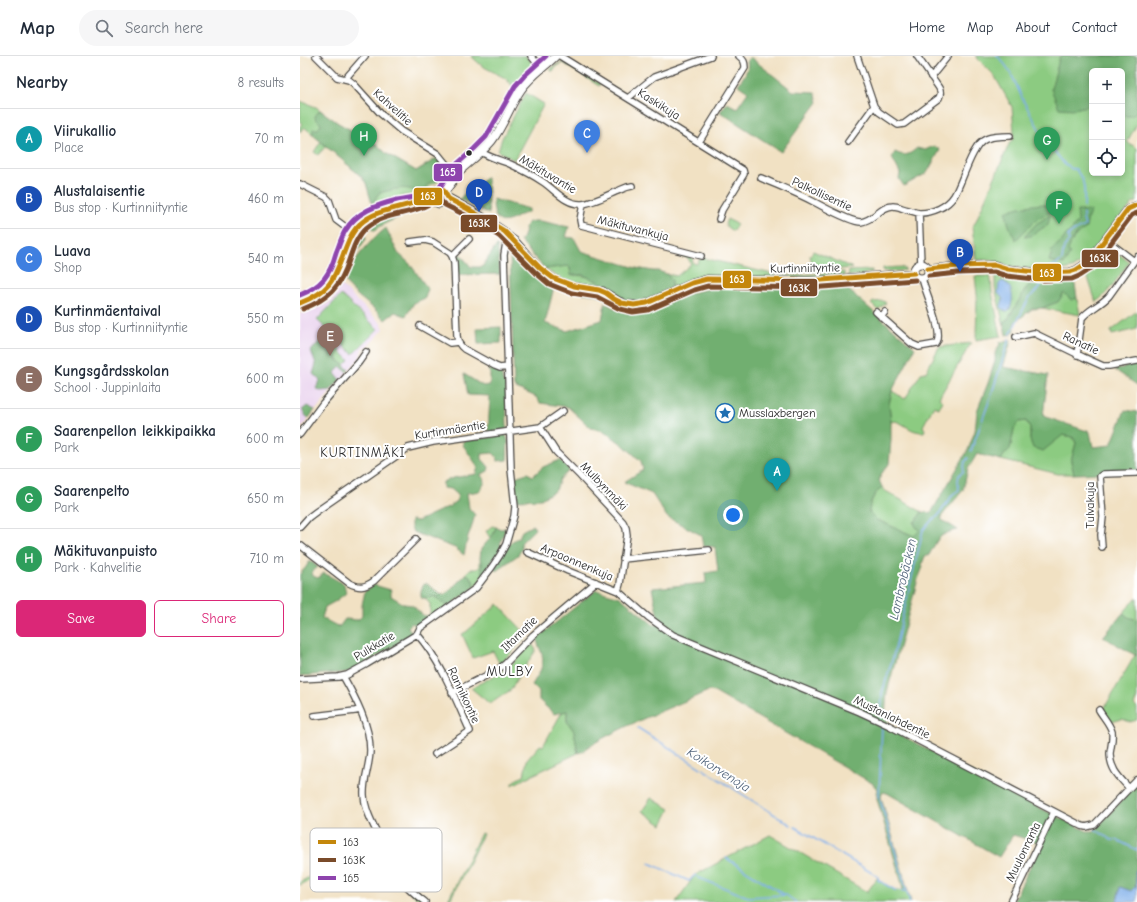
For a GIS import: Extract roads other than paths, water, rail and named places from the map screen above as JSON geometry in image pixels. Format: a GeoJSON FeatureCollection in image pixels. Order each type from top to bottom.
{"type":"FeatureCollection","features":[{"type":"Feature","properties":{"kind":"street","name":"Kahvelitie"},"geometry":{"type":"LineString","coordinates":[[316,56],[337,77],[354,84],[391,123],[438,154],[454,175]]}},
{"type":"Feature","properties":{"kind":"street"},"geometry":{"type":"LineString","coordinates":[[345,79],[365,56]]}},
{"type":"Feature","properties":{"kind":"street"},"geometry":{"type":"LineString","coordinates":[[532,56],[542,69]]}},
{"type":"Feature","properties":{"kind":"street"},"geometry":{"type":"LineString","coordinates":[[441,195],[443,186],[449,179],[481,152],[492,140],[522,89],[534,75],[556,56]]}},
{"type":"Feature","properties":{"kind":"street","name":"Kaskikuja"},"geometry":{"type":"LineString","coordinates":[[560,56],[744,171],[744,174],[722,210],[719,219]]}},
{"type":"Feature","properties":{"kind":"street"},"geometry":{"type":"LineString","coordinates":[[628,98],[654,77],[710,56]]}},
{"type":"Feature","properties":{"kind":"street"},"geometry":{"type":"LineString","coordinates":[[699,142],[745,68],[744,60],[739,56]]}},
{"type":"Feature","properties":{"kind":"street"},"geometry":{"type":"LineString","coordinates":[[857,56],[874,106],[879,112],[896,124],[901,125],[939,98],[941,92],[940,88],[916,56]]}},
{"type":"Feature","properties":{"kind":"street"},"geometry":{"type":"LineString","coordinates":[[923,56],[923,65]]}},
{"type":"Feature","properties":{"kind":"street"},"geometry":{"type":"LineString","coordinates":[[931,77],[948,56]]}},
{"type":"Feature","properties":{"kind":"street"},"geometry":{"type":"LineString","coordinates":[[848,142],[874,106]]}},
{"type":"Feature","properties":{"kind":"street"},"geometry":{"type":"LineString","coordinates":[[921,264],[919,213],[928,212],[944,206],[954,196],[972,157],[983,140],[987,138],[1010,136]]}},
{"type":"Feature","properties":{"kind":"street","name":"Mäkituvantie"},"geometry":{"type":"LineString","coordinates":[[481,152],[491,158],[521,169],[545,183],[560,196],[569,201],[583,204],[628,187]]}},
{"type":"Feature","properties":{"kind":"street","name":"Palkollisentie"},"geometry":{"type":"LineString","coordinates":[[761,178],[835,213],[857,221],[867,220],[890,206],[919,213]]}},
{"type":"Feature","properties":{"kind":"street"},"geometry":{"type":"LineString","coordinates":[[300,184],[326,197],[329,200],[336,220],[352,232]]}},
{"type":"Feature","properties":{"kind":"street"},"geometry":{"type":"LineString","coordinates":[[411,204],[435,202],[432,199],[441,195]]}},
{"type":"Feature","properties":{"kind":"street"},"geometry":{"type":"LineString","coordinates":[[300,303],[314,297],[329,286],[335,278],[352,232],[363,222],[376,213],[441,195]]}},
{"type":"Feature","properties":{"kind":"street","name":"Kurtinniityntie"},"geometry":{"type":"LineString","coordinates":[[441,195],[466,213],[515,241],[538,267],[554,279],[572,286],[603,291],[626,304],[633,305],[646,303],[692,283],[707,279],[809,281],[914,273]]}},
{"type":"Feature","properties":{"kind":"street","name":"Mäkituvankuja"},"geometry":{"type":"LineString","coordinates":[[583,204],[580,220],[581,225],[701,256]]}},
{"type":"Feature","properties":{"kind":"street"},"geometry":{"type":"LineString","coordinates":[[928,270],[958,266],[995,265],[1008,269],[1041,272],[1070,272],[1088,262],[1128,209],[1137,205]]}},
{"type":"Feature","properties":{"kind":"street","name":"Pulkkatie"},"geometry":{"type":"LineString","coordinates":[[343,676],[367,664],[417,634],[420,628],[474,590],[492,567],[506,544],[515,507],[511,469],[504,255],[508,236]]}},
{"type":"Feature","properties":{"kind":"street"},"geometry":{"type":"LineString","coordinates":[[452,256],[469,239]]}},
{"type":"Feature","properties":{"kind":"street"},"geometry":{"type":"LineString","coordinates":[[1077,355],[1082,318],[1109,296],[1135,259],[1105,239]]}},
{"type":"Feature","properties":{"kind":"street"},"geometry":{"type":"LineString","coordinates":[[410,242],[428,240],[450,253],[454,262],[458,342],[464,349],[495,366],[500,368],[508,367]]}},
{"type":"Feature","properties":{"kind":"street"},"geometry":{"type":"LineString","coordinates":[[921,264],[926,266],[928,270]]}},
{"type":"Feature","properties":{"kind":"street"},"geometry":{"type":"LineString","coordinates":[[921,264],[915,267],[914,273],[918,278],[922,278],[927,275],[928,270]]}},
{"type":"Feature","properties":{"kind":"street"},"geometry":{"type":"LineString","coordinates":[[876,312],[912,344],[916,346],[936,344],[939,338],[936,321],[922,278]]}},
{"type":"Feature","properties":{"kind":"street"},"geometry":{"type":"LineString","coordinates":[[881,317],[885,312]]}},
{"type":"Feature","properties":{"kind":"street"},"geometry":{"type":"LineString","coordinates":[[420,326],[448,342],[458,342]]}},
{"type":"Feature","properties":{"kind":"street","name":"Ranatie"},"geometry":{"type":"LineString","coordinates":[[1016,337],[1034,333],[1038,334],[1077,355],[1107,366],[1137,361]]}},
{"type":"Feature","properties":{"kind":"street"},"geometry":{"type":"LineString","coordinates":[[300,434],[323,403],[357,365],[366,352]]}},
{"type":"Feature","properties":{"kind":"street"},"geometry":{"type":"LineString","coordinates":[[510,432],[540,427],[563,410]]}},
{"type":"Feature","properties":{"kind":"street","name":"Mulbynmäki"},"geometry":{"type":"LineString","coordinates":[[540,427],[556,452],[623,522],[626,528],[618,591]]}},
{"type":"Feature","properties":{"kind":"street","name":"Kurtinmäentie"},"geometry":{"type":"LineString","coordinates":[[300,527],[317,511],[408,448],[434,442],[510,432]]}},
{"type":"Feature","properties":{"kind":"street","name":"Tulvakuja"},"geometry":{"type":"LineString","coordinates":[[1102,547],[1101,534],[1103,517],[1100,476],[1103,474],[1137,473]]}},
{"type":"Feature","properties":{"kind":"street"},"geometry":{"type":"LineString","coordinates":[[300,545],[349,583],[356,586],[364,586],[369,585],[374,581],[416,539]]}},
{"type":"Feature","properties":{"kind":"street"},"geometry":{"type":"LineString","coordinates":[[623,559],[709,550]]}},
{"type":"Feature","properties":{"kind":"street","name":"Arpaonnenkuja"},"geometry":{"type":"LineString","coordinates":[[527,552],[551,564],[618,591]]}},
{"type":"Feature","properties":{"kind":"street","name":"Iltamatie"},"geometry":{"type":"LineString","coordinates":[[452,693],[499,669],[533,634],[596,582]]}},
{"type":"Feature","properties":{"kind":"street","name":"Mustanlahdentie"},"geometry":{"type":"LineString","coordinates":[[618,591],[648,617],[673,635],[875,719],[1086,828],[1092,826],[1137,780]]}},
{"type":"Feature","properties":{"kind":"street","name":"Rannikontie"},"geometry":{"type":"LineString","coordinates":[[417,634],[430,650],[470,731],[435,754]]}},
{"type":"Feature","properties":{"kind":"street"},"geometry":{"type":"LineString","coordinates":[[300,679],[343,676],[352,692],[366,726],[369,740],[370,751],[364,796],[366,807],[376,828]]}},
{"type":"Feature","properties":{"kind":"street"},"geometry":{"type":"LineString","coordinates":[[314,716],[360,710]]}},
{"type":"Feature","properties":{"kind":"street"},"geometry":{"type":"LineString","coordinates":[[1099,710],[1112,732],[1110,754],[1112,764],[1116,774],[1129,788]]}},
{"type":"Feature","properties":{"kind":"street","name":"Muulonranta"},"geometry":{"type":"LineString","coordinates":[[1011,902],[1054,812]]}},
{"type":"Feature","properties":{"kind":"street"},"geometry":{"type":"LineString","coordinates":[[413,892],[425,902]]}},
{"type":"Feature","properties":{"kind":"water"},"geometry":{"type":"Polygon","coordinates":[[[1002,281],[1009,286],[1012,294],[1011,307],[1007,312],[1002,309],[1001,306],[1003,299],[998,293],[999,284],[1002,281]]]}},
{"type":"Feature","properties":{"kind":"water"},"geometry":{"type":"Polygon","coordinates":[[[1137,868],[1137,902],[1117,902],[1120,887],[1131,891],[1136,886],[1135,872],[1137,868]]]}},
{"type":"Feature","properties":{"kind":"waterway","name":"Lambrobäcken"},"geometry":{"type":"LineString","coordinates":[[997,56],[1009,70],[1022,98],[1045,140],[1065,165],[1076,169],[1083,180],[1084,207]]}},
{"type":"Feature","properties":{"kind":"waterway","name":"Lambrobäcken"},"geometry":{"type":"LineString","coordinates":[[1049,269],[1062,260],[1064,247],[1069,241],[1068,236],[1070,233],[1085,226],[1083,213]]}},
{"type":"Feature","properties":{"kind":"waterway","name":"Lambrobäcken"},"geometry":{"type":"LineString","coordinates":[[1010,335],[1029,298],[1041,286]]}},
{"type":"Feature","properties":{"kind":"waterway","name":"Lambrobäcken"},"geometry":{"type":"LineString","coordinates":[[971,451],[991,396],[1009,339]]}},
{"type":"Feature","properties":{"kind":"waterway","name":"Lambrobäcken"},"geometry":{"type":"LineString","coordinates":[[881,718],[882,693],[893,657],[923,530],[933,519],[938,516],[953,494],[959,490],[959,475],[963,472],[965,462],[968,458]]}},
{"type":"Feature","properties":{"kind":"waterway","name":"Lambrobäcken"},"geometry":{"type":"LineString","coordinates":[[882,727],[879,796],[910,902]]}},
{"type":"Feature","properties":{"kind":"waterway","name":"Koikorvenoja"},"geometry":{"type":"LineString","coordinates":[[638,728],[791,825]]}},
{"type":"Feature","properties":{"kind":"waterway","name":"Koikorvenoja"},"geometry":{"type":"LineString","coordinates":[[795,827],[872,873],[878,877],[878,880],[895,890],[906,891]]}},
{"type":"Feature","properties":{"kind":"waterway"},"geometry":{"type":"LineString","coordinates":[[1095,829],[1111,840],[1117,840],[1137,850]]}},
{"type":"Feature","properties":{"kind":"waterway"},"geometry":{"type":"LineString","coordinates":[[726,858],[785,895]]}},
{"type":"Feature","properties":{"kind":"waterway"},"geometry":{"type":"LineString","coordinates":[[649,863],[689,881],[695,875],[699,878],[748,897],[786,895],[796,902]]}},
{"type":"Feature","properties":{"kind":"place","name":"Luava"},"geometry":{"type":"Point","coordinates":[587,153]}},
{"type":"Feature","properties":{"kind":"place","name":"Mäkituvanpuisto"},"geometry":{"type":"Point","coordinates":[364,156]}},
{"type":"Feature","properties":{"kind":"place","name":"Saarenpelto"},"geometry":{"type":"Point","coordinates":[1047,160]}},
{"type":"Feature","properties":{"kind":"place","name":"Kurtinmäentaival"},"geometry":{"type":"Point","coordinates":[479,212]}},
{"type":"Feature","properties":{"kind":"place","name":"Saarenpellon leikkipaikka"},"geometry":{"type":"Point","coordinates":[1059,224]}},
{"type":"Feature","properties":{"kind":"place","name":"Alustalaisentie"},"geometry":{"type":"Point","coordinates":[960,272]}},
{"type":"Feature","properties":{"kind":"place","name":"Kungsgårdsskolan"},"geometry":{"type":"Point","coordinates":[330,356]}},
{"type":"Feature","properties":{"kind":"place","name":"Musslaxbergen"},"geometry":{"type":"Point","coordinates":[725,413]}},
{"type":"Feature","properties":{"kind":"place","name":"Viirukallio"},"geometry":{"type":"Point","coordinates":[777,491]}},
{"type":"Feature","properties":{"kind":"district","name":"KURTINMÄKI"},"geometry":{"type":"Point","coordinates":[363,452]}},
{"type":"Feature","properties":{"kind":"district","name":"MULBY"},"geometry":{"type":"Point","coordinates":[510,671]}}]}
